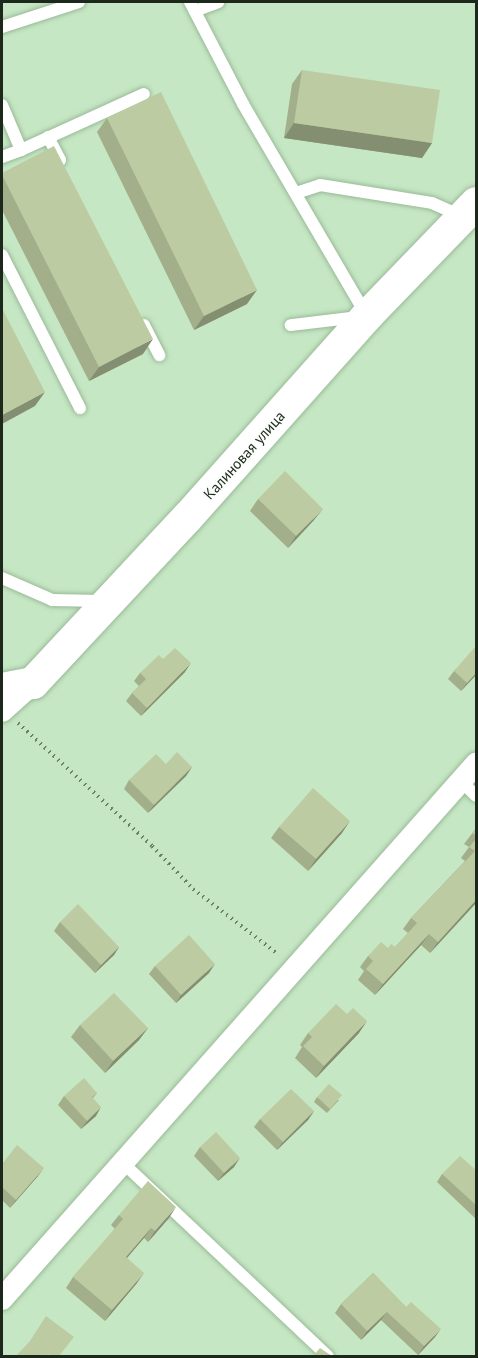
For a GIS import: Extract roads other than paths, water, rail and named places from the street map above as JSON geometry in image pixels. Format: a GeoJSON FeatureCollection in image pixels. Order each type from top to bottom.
{"type":"FeatureCollection","features":[{"type":"Feature","properties":{"kind":"street","name":"Калиновая улица"},"geometry":{"type":"LineString","coordinates":[[33,683],[367,316],[469,209]]}},
{"type":"Feature","properties":{"kind":"street"},"geometry":{"type":"LineString","coordinates":[[2,689],[33,683]]}},
{"type":"Feature","properties":{"kind":"street"},"geometry":{"type":"LineString","coordinates":[[2,710],[33,683]]}},
{"type":"Feature","properties":{"kind":"street"},"geometry":{"type":"LineString","coordinates":[[2,1299],[296,969],[469,789],[477,764]]}},
{"type":"Feature","properties":{"kind":"lane"},"geometry":{"type":"LineString","coordinates":[[2,27],[79,2]]}},
{"type":"Feature","properties":{"kind":"lane"},"geometry":{"type":"LineString","coordinates":[[218,2],[193,6],[367,316],[291,325]]}},
{"type":"Feature","properties":{"kind":"lane"},"geometry":{"type":"LineString","coordinates":[[2,157],[144,94]]}},
{"type":"Feature","properties":{"kind":"lane"},"geometry":{"type":"LineString","coordinates":[[2,105],[21,150]]}},
{"type":"Feature","properties":{"kind":"lane"},"geometry":{"type":"LineString","coordinates":[[48,137],[64,168]]}},
{"type":"Feature","properties":{"kind":"lane"},"geometry":{"type":"LineString","coordinates":[[296,193],[320,185],[469,209]]}},
{"type":"Feature","properties":{"kind":"lane"},"geometry":{"type":"LineString","coordinates":[[2,255],[80,408]]}},
{"type":"Feature","properties":{"kind":"lane"},"geometry":{"type":"LineString","coordinates":[[138,314],[159,355]]}},
{"type":"Feature","properties":{"kind":"lane"},"geometry":{"type":"LineString","coordinates":[[2,578],[52,600],[110,601]]}},
{"type":"Feature","properties":{"kind":"lane"},"geometry":{"type":"LineString","coordinates":[[123,1164],[328,1356]]}}]}
